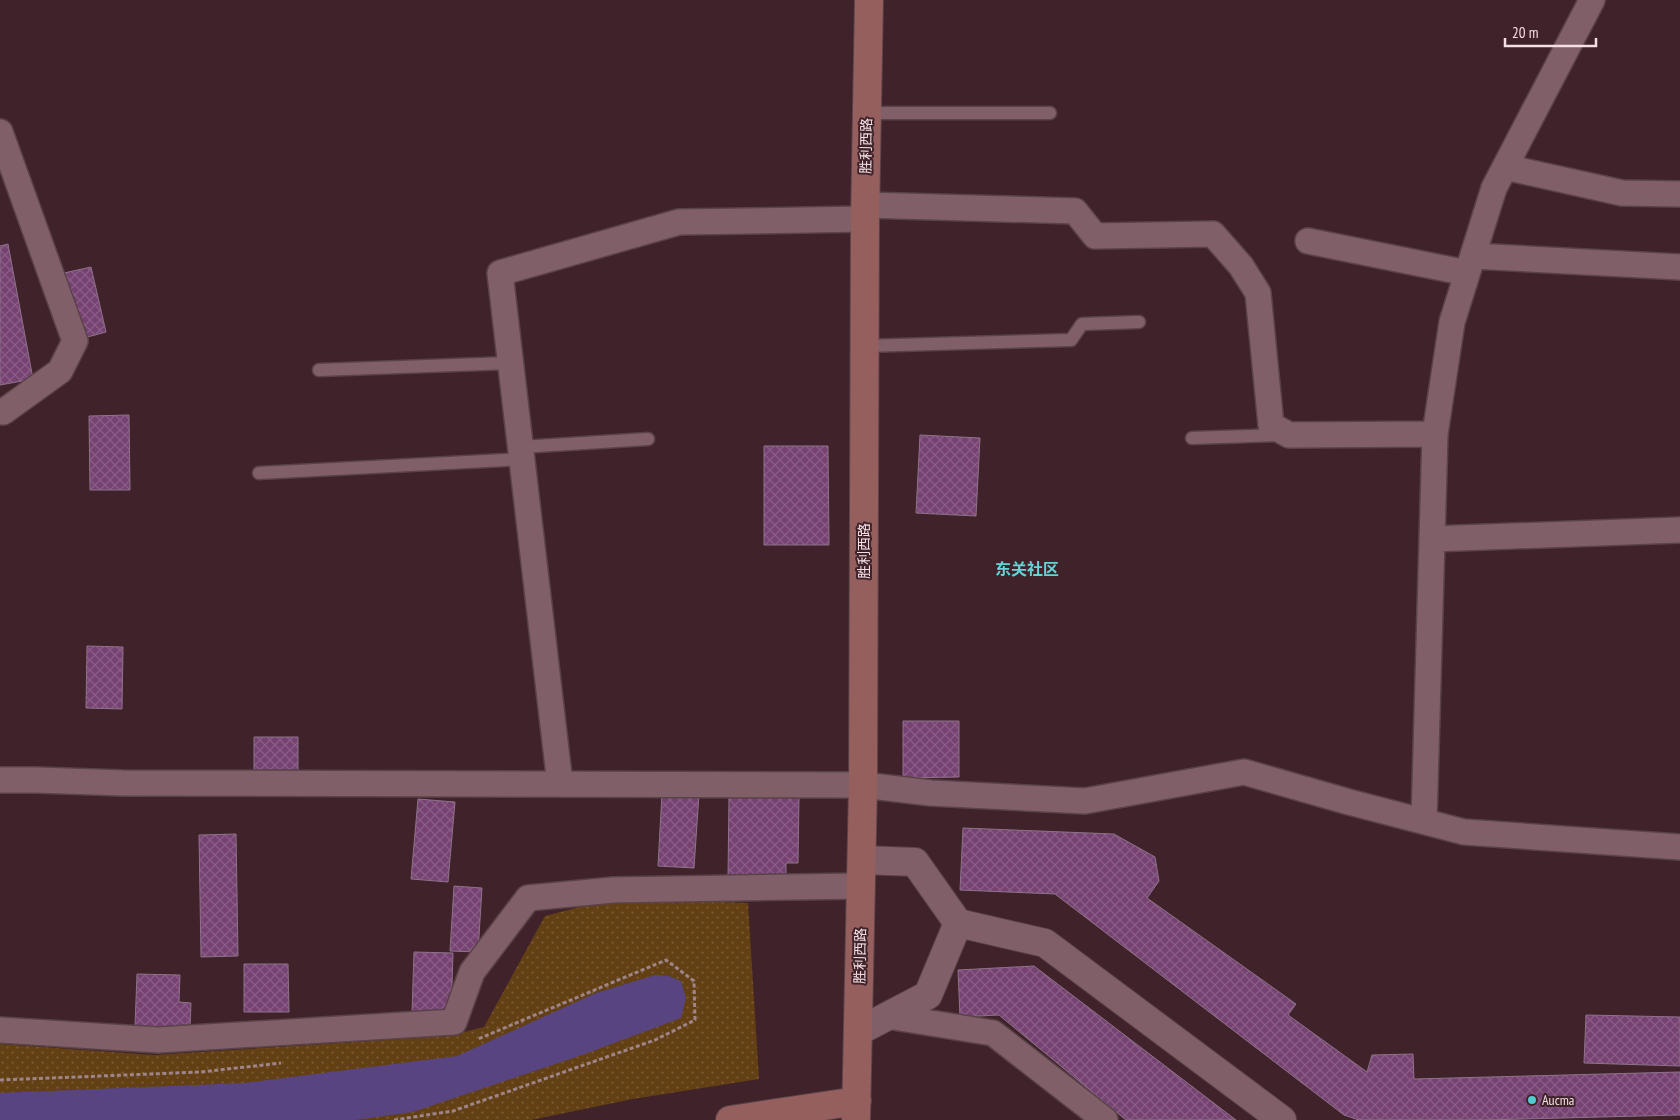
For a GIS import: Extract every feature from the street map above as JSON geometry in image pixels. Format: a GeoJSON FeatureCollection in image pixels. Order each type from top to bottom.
{"type":"FeatureCollection","features":[{"type":"Feature","properties":{"kind":"main road","name":"胜利西路"},"geometry":{"type":"LineString","coordinates":[[856,1111],[863,785],[865,212],[869,0]]}},
{"type":"Feature","properties":{"kind":"main road"},"geometry":{"type":"LineString","coordinates":[[730,1120],[856,1111]]}},
{"type":"Feature","properties":{"kind":"street"},"geometry":{"type":"LineString","coordinates":[[1424,821],[1436,434],[1452,322],[1494,188],[1592,0]]}},
{"type":"Feature","properties":{"kind":"street"},"geometry":{"type":"LineString","coordinates":[[0,132],[76,341],[60,372],[2,412]]}},
{"type":"Feature","properties":{"kind":"street"},"geometry":{"type":"LineString","coordinates":[[1505,167],[1622,193],[1680,194]]}},
{"type":"Feature","properties":{"kind":"street"},"geometry":{"type":"LineString","coordinates":[[560,784],[500,274],[679,222],[865,212],[1075,211],[1095,236],[1213,234],[1242,266],[1258,293],[1271,425],[1289,435],[1436,434]]}},
{"type":"Feature","properties":{"kind":"street"},"geometry":{"type":"LineString","coordinates":[[1308,241],[1470,264],[1680,268]]}},
{"type":"Feature","properties":{"kind":"street"},"geometry":{"type":"LineString","coordinates":[[1432,539],[1680,530]]}},
{"type":"Feature","properties":{"kind":"street"},"geometry":{"type":"LineString","coordinates":[[0,780],[123,783],[863,785],[931,793],[1085,801],[1244,772],[1464,832],[1680,847]]}},
{"type":"Feature","properties":{"kind":"street"},"geometry":{"type":"LineString","coordinates":[[0,1030],[158,1040],[454,1022],[472,972],[528,898],[613,890],[861,873],[915,862],[958,923],[1045,943],[1282,1120]]}},
{"type":"Feature","properties":{"kind":"street"},"geometry":{"type":"LineString","coordinates":[[859,1031],[928,995],[958,923]]}},
{"type":"Feature","properties":{"kind":"street"},"geometry":{"type":"LineString","coordinates":[[887,1016],[993,1032],[1106,1120]]}},
{"type":"Feature","properties":{"kind":"lane"},"geometry":{"type":"LineString","coordinates":[[867,113],[1050,113]]}},
{"type":"Feature","properties":{"kind":"lane"},"geometry":{"type":"LineString","coordinates":[[864,346],[1071,340],[1082,324],[1139,322]]}},
{"type":"Feature","properties":{"kind":"lane"},"geometry":{"type":"LineString","coordinates":[[319,370],[511,363]]}},
{"type":"Feature","properties":{"kind":"lane"},"geometry":{"type":"LineString","coordinates":[[1192,438],[1289,435]]}},
{"type":"Feature","properties":{"kind":"lane"},"geometry":{"type":"LineString","coordinates":[[259,473],[522,453],[648,439]]}},
{"type":"Feature","properties":{"kind":"shaded area"},"geometry":{"type":"Polygon","coordinates":[[[614,898],[748,903],[759,1079],[633,1099],[531,1120],[0,1120],[0,1044],[154,1055],[448,1036],[484,1027],[545,916],[614,898]]]}},
{"type":"Feature","properties":{"kind":"shaded area"},"geometry":{"type":"Polygon","coordinates":[[[655,975],[669,976],[681,981],[686,998],[681,1018],[585,1054],[413,1112],[355,1120],[0,1120],[0,1093],[244,1083],[457,1056],[596,993],[655,975]]]}},
{"type":"Feature","properties":{"kind":"building"},"geometry":{"type":"Polygon","coordinates":[[[8,244],[33,379],[0,385],[0,246],[8,244]]]}},
{"type":"Feature","properties":{"kind":"building"},"geometry":{"type":"Polygon","coordinates":[[[91,267],[106,332],[80,339],[64,273],[91,267]]]}},
{"type":"Feature","properties":{"kind":"building"},"geometry":{"type":"Polygon","coordinates":[[[129,415],[130,490],[90,490],[89,416],[129,415]]]}},
{"type":"Feature","properties":{"kind":"building"},"geometry":{"type":"Polygon","coordinates":[[[920,435],[980,438],[976,516],[916,513],[920,435]]]}},
{"type":"Feature","properties":{"kind":"building"},"geometry":{"type":"Polygon","coordinates":[[[764,446],[828,446],[829,545],[764,545],[764,446]]]}},
{"type":"Feature","properties":{"kind":"building"},"geometry":{"type":"Polygon","coordinates":[[[87,646],[123,647],[122,709],[86,708],[87,646]]]}},
{"type":"Feature","properties":{"kind":"building"},"geometry":{"type":"Polygon","coordinates":[[[903,721],[959,721],[959,777],[903,778],[903,721]]]}},
{"type":"Feature","properties":{"kind":"building"},"geometry":{"type":"Polygon","coordinates":[[[254,737],[298,737],[298,774],[254,774],[254,737]]]}},
{"type":"Feature","properties":{"kind":"building"},"geometry":{"type":"Polygon","coordinates":[[[662,793],[699,794],[694,868],[658,866],[662,793]]]}},
{"type":"Feature","properties":{"kind":"building"},"geometry":{"type":"Polygon","coordinates":[[[729,796],[799,797],[798,863],[786,863],[786,878],[728,877],[729,796]]]}},
{"type":"Feature","properties":{"kind":"building"},"geometry":{"type":"Polygon","coordinates":[[[418,799],[455,802],[448,882],[411,879],[418,799]]]}},
{"type":"Feature","properties":{"kind":"building"},"geometry":{"type":"Polygon","coordinates":[[[963,828],[1114,834],[1155,857],[1159,881],[1147,898],[1296,1004],[1288,1015],[1367,1072],[1372,1055],[1413,1054],[1414,1079],[1680,1072],[1680,1115],[1484,1120],[1359,1120],[1344,1115],[1055,894],[960,890],[963,828]]]}},
{"type":"Feature","properties":{"kind":"building"},"geometry":{"type":"Polygon","coordinates":[[[236,834],[238,956],[201,957],[199,835],[236,834]]]}},
{"type":"Feature","properties":{"kind":"building"},"geometry":{"type":"Polygon","coordinates":[[[454,886],[482,888],[478,952],[450,951],[454,886]]]}},
{"type":"Feature","properties":{"kind":"building"},"geometry":{"type":"Polygon","coordinates":[[[414,952],[453,953],[451,1015],[412,1013],[414,952]]]}},
{"type":"Feature","properties":{"kind":"building"},"geometry":{"type":"Polygon","coordinates":[[[244,964],[288,964],[289,1012],[244,1012],[244,964]]]}},
{"type":"Feature","properties":{"kind":"building"},"geometry":{"type":"Polygon","coordinates":[[[1034,966],[1236,1120],[1126,1120],[999,1015],[960,1017],[958,970],[1034,966]]]}},
{"type":"Feature","properties":{"kind":"building"},"geometry":{"type":"Polygon","coordinates":[[[137,974],[180,975],[179,1002],[191,1003],[190,1027],[135,1026],[137,974]]]}},
{"type":"Feature","properties":{"kind":"building"},"geometry":{"type":"Polygon","coordinates":[[[1586,1015],[1680,1017],[1680,1066],[1584,1063],[1586,1015]]]}},
{"type":"Feature","properties":{"kind":"place","name":"Aucma"},"geometry":{"type":"Point","coordinates":[1532,1100]}},
{"type":"Feature","properties":{"kind":"district","name":"东关社区"},"geometry":{"type":"Point","coordinates":[1027,569]}}]}
